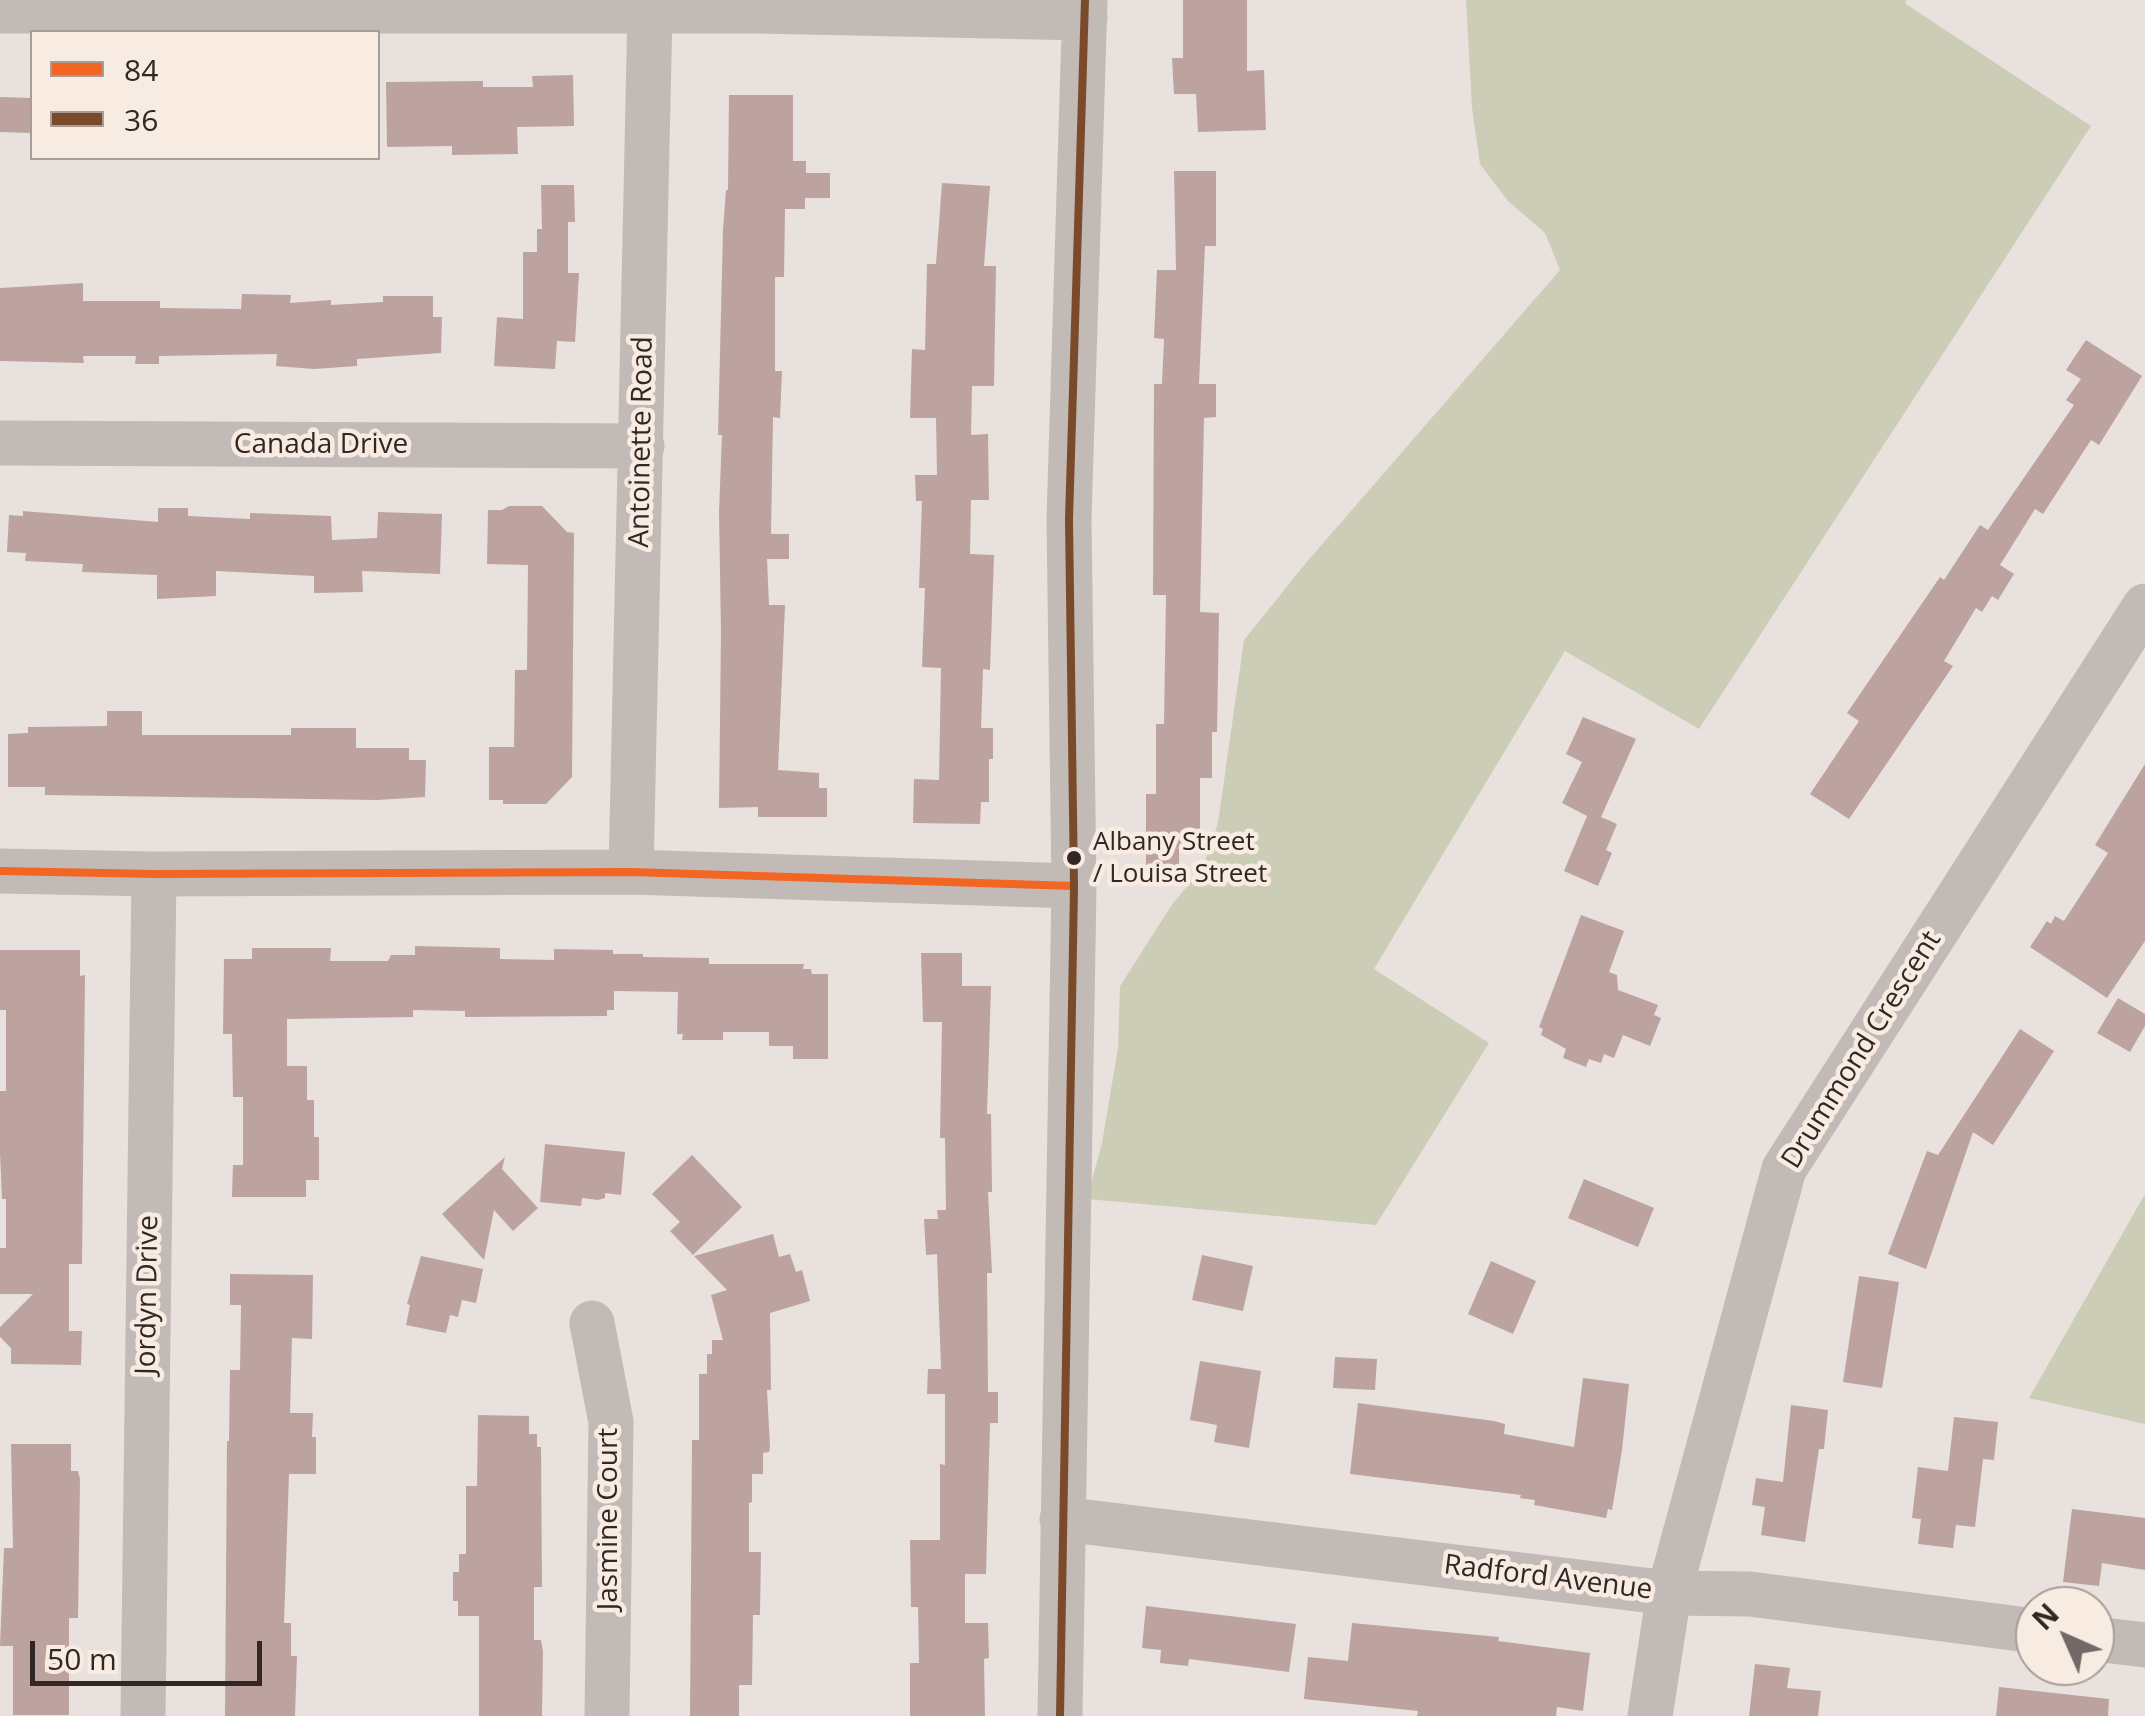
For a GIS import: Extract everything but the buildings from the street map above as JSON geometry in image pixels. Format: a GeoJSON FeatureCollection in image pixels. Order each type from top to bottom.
{"type":"FeatureCollection","features":[{"type":"Feature","properties":{"kind":"street"},"geometry":{"type":"LineString","coordinates":[[0,11],[279,6],[650,11],[758,5],[1085,9],[1070,519],[1074,886],[1060,1716]]}},
{"type":"Feature","properties":{"kind":"street","name":"Antoinette Road"},"geometry":{"type":"LineString","coordinates":[[631,872],[650,11]]}},
{"type":"Feature","properties":{"kind":"street","name":"Canada Drive"},"geometry":{"type":"LineString","coordinates":[[0,443],[642,446]]}},
{"type":"Feature","properties":{"kind":"street","name":"Drummond Crescent"},"geometry":{"type":"LineString","coordinates":[[1650,1716],[1669,1593],[1784,1170],[2145,606]]}},
{"type":"Feature","properties":{"kind":"street"},"geometry":{"type":"LineString","coordinates":[[0,870],[154,874],[631,872],[1074,886]]}},
{"type":"Feature","properties":{"kind":"street","name":"Jordyn Drive"},"geometry":{"type":"LineString","coordinates":[[143,1716],[154,874]]}},
{"type":"Feature","properties":{"kind":"street","name":"Jasmine Court"},"geometry":{"type":"LineString","coordinates":[[592,1323],[610,1422],[608,1716]]}},
{"type":"Feature","properties":{"kind":"street","name":"Radford Avenue"},"geometry":{"type":"LineString","coordinates":[[1062,1519],[1669,1593],[1750,1594],[2015,1628]]}},
{"type":"Feature","properties":{"kind":"street"},"geometry":{"type":"LineString","coordinates":[[2115,1641],[2145,1645]]}},
{"type":"Feature","properties":{"kind":"green space"},"geometry":{"type":"Polygon","coordinates":[[[1466,0],[1906,0],[1906,4],[2091,126],[1699,729],[1565,651],[1374,969],[1489,1043],[1376,1225],[1087,1199],[1102,1143],[1118,1048],[1120,986],[1171,906],[1203,867],[1218,823],[1244,640],[1560,270],[1545,233],[1508,201],[1480,164],[1472,108],[1466,0]]]}},
{"type":"Feature","properties":{"kind":"green space"},"geometry":{"type":"Polygon","coordinates":[[[2145,1194],[2145,1424],[2029,1398],[2145,1194]]]}},
{"type":"Feature","properties":{"kind":"transit line","name":"36"},"geometry":{"type":"LineString","coordinates":[[1060,1716],[1074,886],[1069,519],[1085,0]]}},
{"type":"Feature","properties":{"kind":"transit line","name":"84"},"geometry":{"type":"LineString","coordinates":[[0,871],[631,872],[1074,886]]}},
{"type":"Feature","properties":{"kind":"place","name":"Albany Street / Louisa Street"},"geometry":{"type":"Point","coordinates":[1074,858]}}]}
